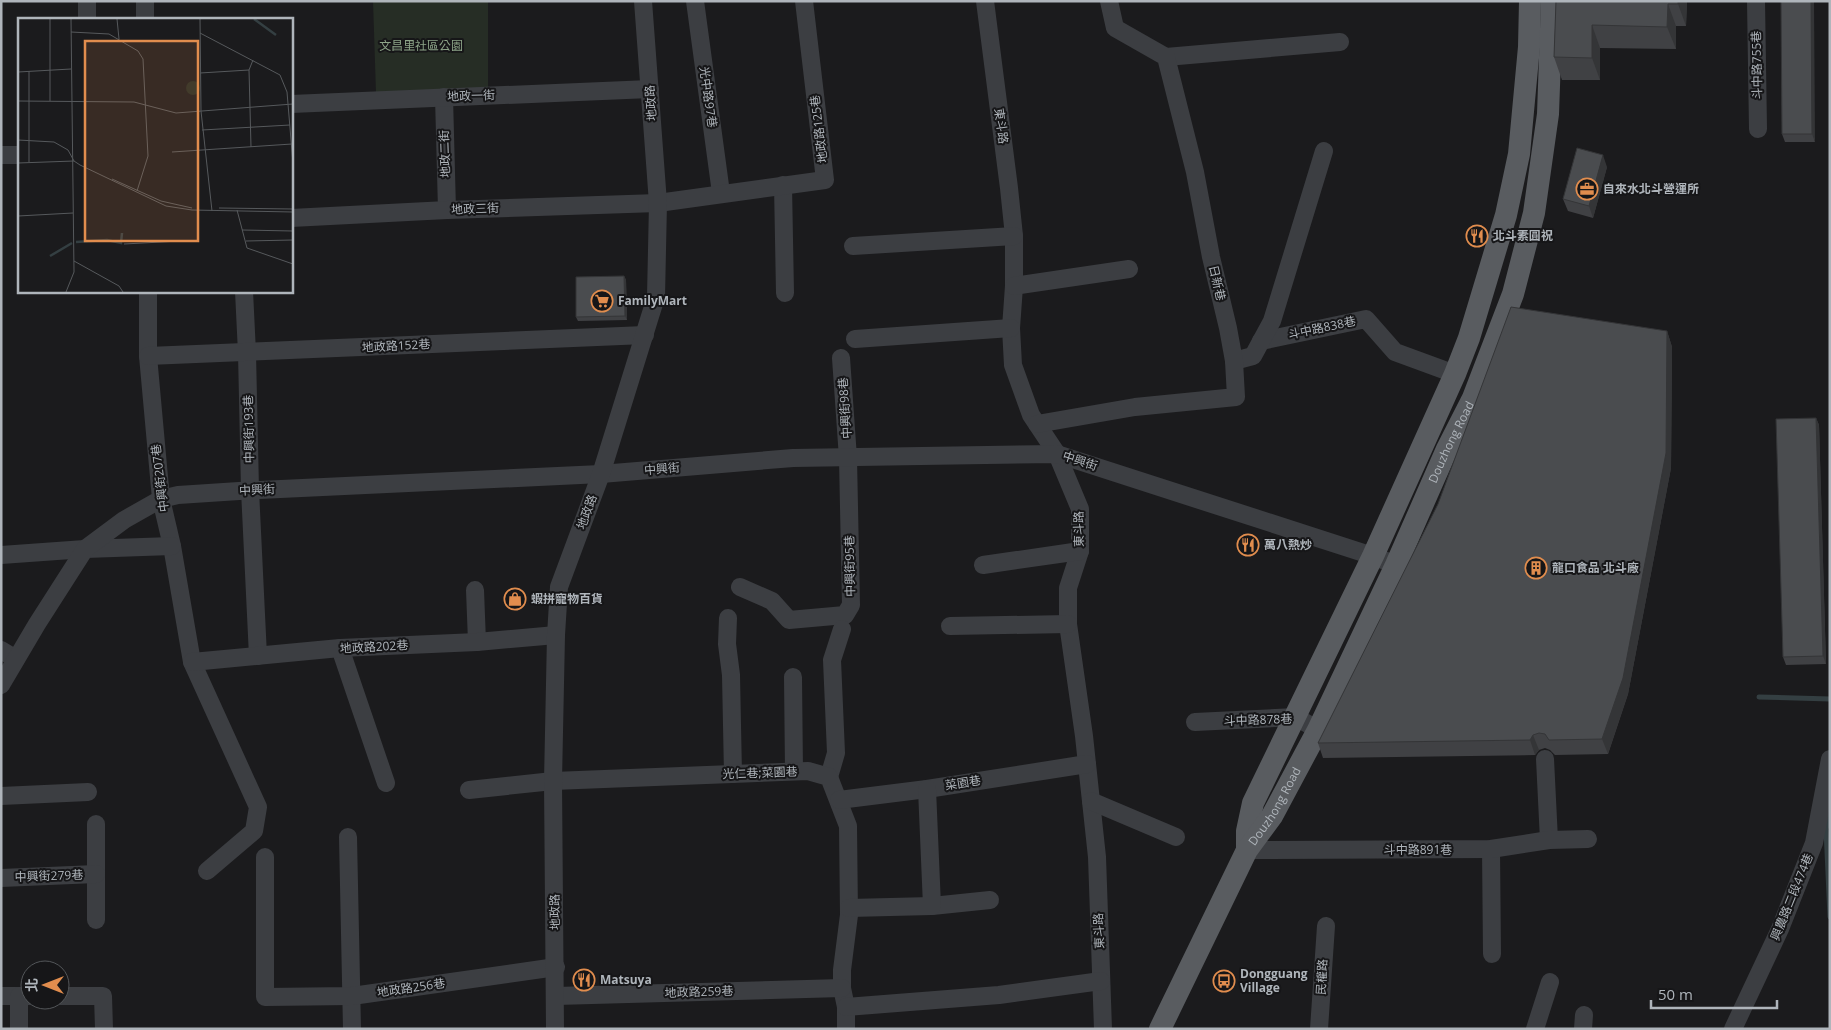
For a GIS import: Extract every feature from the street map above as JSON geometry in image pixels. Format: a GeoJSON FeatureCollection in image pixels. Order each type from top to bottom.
{"type":"FeatureCollection","features":[{"type":"Feature","properties":{"kind":"main road","name":"Douzhong Road"},"geometry":{"type":"LineString","coordinates":[[1247,850],[1247,831],[1253,803],[1373,556],[1455,374],[1469,338],[1506,216],[1519,154],[1529,47],[1530,1]]}},
{"type":"Feature","properties":{"kind":"main road","name":"Douzhong Road"},"geometry":{"type":"LineString","coordinates":[[1160,1029],[1247,850],[1272,816],[1318,730],[1396,565],[1447,449],[1473,398],[1513,294],[1534,213],[1548,114],[1552,1]]}},
{"type":"Feature","properties":{"kind":"main road"},"geometry":{"type":"LineString","coordinates":[[1529,47],[1551,47]]}},
{"type":"Feature","properties":{"kind":"street"},"geometry":{"type":"LineString","coordinates":[[87,1],[87,18]]}},
{"type":"Feature","properties":{"kind":"street"},"geometry":{"type":"LineString","coordinates":[[144,1],[145,18]]}},
{"type":"Feature","properties":{"kind":"street","name":"地政路"},"geometry":{"type":"LineString","coordinates":[[555,1029],[553,781],[556,635],[559,587],[601,474],[656,297],[658,203],[644,1]]}},
{"type":"Feature","properties":{"kind":"street","name":"光中路97巷"},"geometry":{"type":"LineString","coordinates":[[695,1],[722,193]]}},
{"type":"Feature","properties":{"kind":"street","name":"地政路125巷"},"geometry":{"type":"LineString","coordinates":[[658,203],[825,180],[804,1]]}},
{"type":"Feature","properties":{"kind":"street","name":"東斗路"},"geometry":{"type":"LineString","coordinates":[[985,1],[1014,236],[1014,286],[1011,328],[1013,365],[1031,415],[1057,454],[1080,509],[1080,552],[1068,588],[1068,624],[1087,764],[1097,857],[1103,1029]]}},
{"type":"Feature","properties":{"kind":"street"},"geometry":{"type":"LineString","coordinates":[[1109,1],[1115,28],[1166,58],[1340,42]]}},
{"type":"Feature","properties":{"kind":"street","name":"斗中路755巷"},"geometry":{"type":"LineString","coordinates":[[1756,1],[1758,129]]}},
{"type":"Feature","properties":{"kind":"street","name":"日新巷"},"geometry":{"type":"LineString","coordinates":[[1037,424],[1135,407],[1236,397],[1234,361],[1228,328],[1211,257],[1195,172],[1166,58]]}},
{"type":"Feature","properties":{"kind":"street","name":"地政一街"},"geometry":{"type":"LineString","coordinates":[[292,104],[650,89]]}},
{"type":"Feature","properties":{"kind":"street","name":"地政二街"},"geometry":{"type":"LineString","coordinates":[[444,97],[447,210]]}},
{"type":"Feature","properties":{"kind":"street","name":"斗中路838巷"},"geometry":{"type":"LineString","coordinates":[[1234,361],[1253,356],[1272,321],[1324,151]]}},
{"type":"Feature","properties":{"kind":"street"},"geometry":{"type":"LineString","coordinates":[[1,155],[18,155]]}},
{"type":"Feature","properties":{"kind":"street"},"geometry":{"type":"LineString","coordinates":[[783,185],[785,293]]}},
{"type":"Feature","properties":{"kind":"street","name":"地政三街"},"geometry":{"type":"LineString","coordinates":[[292,218],[447,210],[658,203]]}},
{"type":"Feature","properties":{"kind":"street"},"geometry":{"type":"LineString","coordinates":[[853,246],[1014,236]]}},
{"type":"Feature","properties":{"kind":"street"},"geometry":{"type":"LineString","coordinates":[[1014,286],[1129,269]]}},
{"type":"Feature","properties":{"kind":"street","name":"中興街207巷"},"geometry":{"type":"LineString","coordinates":[[148,292],[148,356],[161,499],[172,546],[192,662],[258,807],[254,831],[207,871]]}},
{"type":"Feature","properties":{"kind":"street","name":"中興街193巷"},"geometry":{"type":"LineString","coordinates":[[244,292],[248,353],[250,490],[258,656]]}},
{"type":"Feature","properties":{"kind":"street","name":"斗中路838巷"},"geometry":{"type":"LineString","coordinates":[[1261,341],[1366,319],[1395,352],[1455,374]]}},
{"type":"Feature","properties":{"kind":"street"},"geometry":{"type":"LineString","coordinates":[[855,339],[1011,328]]}},
{"type":"Feature","properties":{"kind":"street","name":"地政路152巷"},"geometry":{"type":"LineString","coordinates":[[148,356],[644,335]]}},
{"type":"Feature","properties":{"kind":"street","name":"中興街98巷"},"geometry":{"type":"LineString","coordinates":[[841,358],[848,458]]}},
{"type":"Feature","properties":{"kind":"street","name":"中興街"},"geometry":{"type":"LineString","coordinates":[[1,685],[9,654],[86,549],[124,520],[161,499],[178,495],[601,474],[793,458],[1057,454],[1396,565]]}},
{"type":"Feature","properties":{"kind":"street","name":"中興街95巷"},"geometry":{"type":"LineString","coordinates":[[740,588],[772,601],[789,620],[845,614],[851,605],[848,458]]}},
{"type":"Feature","properties":{"kind":"street"},"geometry":{"type":"LineString","coordinates":[[1,555],[86,549],[172,546]]}},
{"type":"Feature","properties":{"kind":"street"},"geometry":{"type":"LineString","coordinates":[[983,565],[1080,552]]}},
{"type":"Feature","properties":{"kind":"street"},"geometry":{"type":"LineString","coordinates":[[475,590],[478,642]]}},
{"type":"Feature","properties":{"kind":"street"},"geometry":{"type":"LineString","coordinates":[[728,618],[727,644],[731,676],[733,774]]}},
{"type":"Feature","properties":{"kind":"street"},"geometry":{"type":"LineString","coordinates":[[950,626],[1068,624]]}},
{"type":"Feature","properties":{"kind":"street"},"geometry":{"type":"LineString","coordinates":[[842,629],[832,660],[836,753],[829,777],[848,826],[849,908],[842,970],[846,1029]]}},
{"type":"Feature","properties":{"kind":"street","name":"地政路202巷"},"geometry":{"type":"LineString","coordinates":[[192,662],[340,648],[478,642],[556,635]]}},
{"type":"Feature","properties":{"kind":"street"},"geometry":{"type":"LineString","coordinates":[[340,648],[386,783]]}},
{"type":"Feature","properties":{"kind":"street"},"geometry":{"type":"LineString","coordinates":[[793,677],[794,771]]}},
{"type":"Feature","properties":{"kind":"street","name":"斗中路878巷"},"geometry":{"type":"LineString","coordinates":[[1195,722],[1296,717],[1318,730]]}},
{"type":"Feature","properties":{"kind":"street"},"geometry":{"type":"LineString","coordinates":[[1545,759],[1549,840]]}},
{"type":"Feature","properties":{"kind":"street","name":"興農路二段474巷"},"geometry":{"type":"LineString","coordinates":[[1733,1029],[1780,929],[1814,843],[1830,759]]}},
{"type":"Feature","properties":{"kind":"street","name":"菜園巷"},"geometry":{"type":"LineString","coordinates":[[839,800],[927,789],[1087,764]]}},
{"type":"Feature","properties":{"kind":"street","name":"光仁巷;菜園巷"},"geometry":{"type":"LineString","coordinates":[[468,790],[553,781],[794,771],[808,771],[829,777]]}},
{"type":"Feature","properties":{"kind":"street"},"geometry":{"type":"LineString","coordinates":[[927,789],[932,906]]}},
{"type":"Feature","properties":{"kind":"street"},"geometry":{"type":"LineString","coordinates":[[1,796],[88,792]]}},
{"type":"Feature","properties":{"kind":"street"},"geometry":{"type":"LineString","coordinates":[[1091,801],[1176,837]]}},
{"type":"Feature","properties":{"kind":"street"},"geometry":{"type":"LineString","coordinates":[[96,824],[96,920]]}},
{"type":"Feature","properties":{"kind":"street"},"geometry":{"type":"LineString","coordinates":[[348,836],[352,1029]]}},
{"type":"Feature","properties":{"kind":"street","name":"斗中路891巷"},"geometry":{"type":"LineString","coordinates":[[1247,850],[1491,849],[1549,840],[1588,839]]}},
{"type":"Feature","properties":{"kind":"street"},"geometry":{"type":"LineString","coordinates":[[1491,849],[1492,954]]}},
{"type":"Feature","properties":{"kind":"street","name":"地政路256巷"},"geometry":{"type":"LineString","coordinates":[[265,857],[265,997],[352,996],[556,967]]}},
{"type":"Feature","properties":{"kind":"street","name":"中興街279巷"},"geometry":{"type":"LineString","coordinates":[[1,878],[96,874]]}},
{"type":"Feature","properties":{"kind":"street"},"geometry":{"type":"LineString","coordinates":[[849,908],[932,906],[990,900]]}},
{"type":"Feature","properties":{"kind":"street","name":"民權路"},"geometry":{"type":"LineString","coordinates":[[1319,1029],[1326,926]]}},
{"type":"Feature","properties":{"kind":"street"},"geometry":{"type":"LineString","coordinates":[[846,1007],[999,994],[1100,981]]}},
{"type":"Feature","properties":{"kind":"street"},"geometry":{"type":"LineString","coordinates":[[1535,1029],[1550,982]]}},
{"type":"Feature","properties":{"kind":"street","name":"地政路259巷"},"geometry":{"type":"LineString","coordinates":[[556,996],[842,988]]}},
{"type":"Feature","properties":{"kind":"street"},"geometry":{"type":"LineString","coordinates":[[1,996],[20,996]]}},
{"type":"Feature","properties":{"kind":"street"},"geometry":{"type":"LineString","coordinates":[[70,996],[103,996],[104,1029]]}},
{"type":"Feature","properties":{"kind":"street"},"geometry":{"type":"LineString","coordinates":[[19,1029],[22,1010]]}},
{"type":"Feature","properties":{"kind":"green space","name":"文昌里社區公園"},"geometry":{"type":"Polygon","coordinates":[[[373,1],[488,1],[488,88],[376,93],[373,1]]]}},
{"type":"Feature","properties":{"kind":"building"},"geometry":{"type":"Polygon","coordinates":[[[1556,1],[1678,1],[1678,4],[1668,4],[1667,27],[1592,25],[1592,58],[1554,57],[1556,1]]]}},
{"type":"Feature","properties":{"kind":"building"},"geometry":{"type":"Polygon","coordinates":[[[1781,1],[1811,1],[1812,134],[1782,134],[1781,1]]]}},
{"type":"Feature","properties":{"kind":"building"},"geometry":{"type":"Polygon","coordinates":[[[1577,148],[1603,155],[1589,206],[1563,199],[1577,148]]]}},
{"type":"Feature","properties":{"kind":"building","name":"FamilyMart"},"geometry":{"type":"Polygon","coordinates":[[[624,276],[625,316],[576,317],[576,277],[624,276]]]}},
{"type":"Feature","properties":{"kind":"building","name":"龍口食品 北斗廠"},"geometry":{"type":"Polygon","coordinates":[[[1511,307],[1667,331],[1666,453],[1623,678],[1602,739],[1549,740],[1545,734],[1539,733],[1533,735],[1530,740],[1318,743],[1438,504],[1511,307]]]}},
{"type":"Feature","properties":{"kind":"building"},"geometry":{"type":"Polygon","coordinates":[[[1816,418],[1823,656],[1783,657],[1776,419],[1816,418]]]}},
{"type":"Feature","properties":{"kind":"waterway"},"geometry":{"type":"LineString","coordinates":[[1759,697],[1830,699]]}},
{"type":"Feature","properties":{"kind":"waterway"},"geometry":{"type":"LineString","coordinates":[[1830,814],[1826,829],[1830,917]]}},
{"type":"Feature","properties":{"kind":"place","name":"自來水北斗營運所"},"geometry":{"type":"Point","coordinates":[1587,189]}},
{"type":"Feature","properties":{"kind":"place","name":"北斗素圓祝"},"geometry":{"type":"Point","coordinates":[1477,236]}},
{"type":"Feature","properties":{"kind":"place","name":"FamilyMart"},"geometry":{"type":"Point","coordinates":[602,301]}},
{"type":"Feature","properties":{"kind":"place","name":"萬八熱炒"},"geometry":{"type":"Point","coordinates":[1248,545]}},
{"type":"Feature","properties":{"kind":"place","name":"龍口食品 北斗廠"},"geometry":{"type":"Point","coordinates":[1536,568]}},
{"type":"Feature","properties":{"kind":"place","name":"蝦拼寵物百貨"},"geometry":{"type":"Point","coordinates":[515,599]}},
{"type":"Feature","properties":{"kind":"place","name":"Matsuya"},"geometry":{"type":"Point","coordinates":[584,980]}},
{"type":"Feature","properties":{"kind":"place","name":"Dongguang Village"},"geometry":{"type":"Point","coordinates":[1224,981]}}]}
